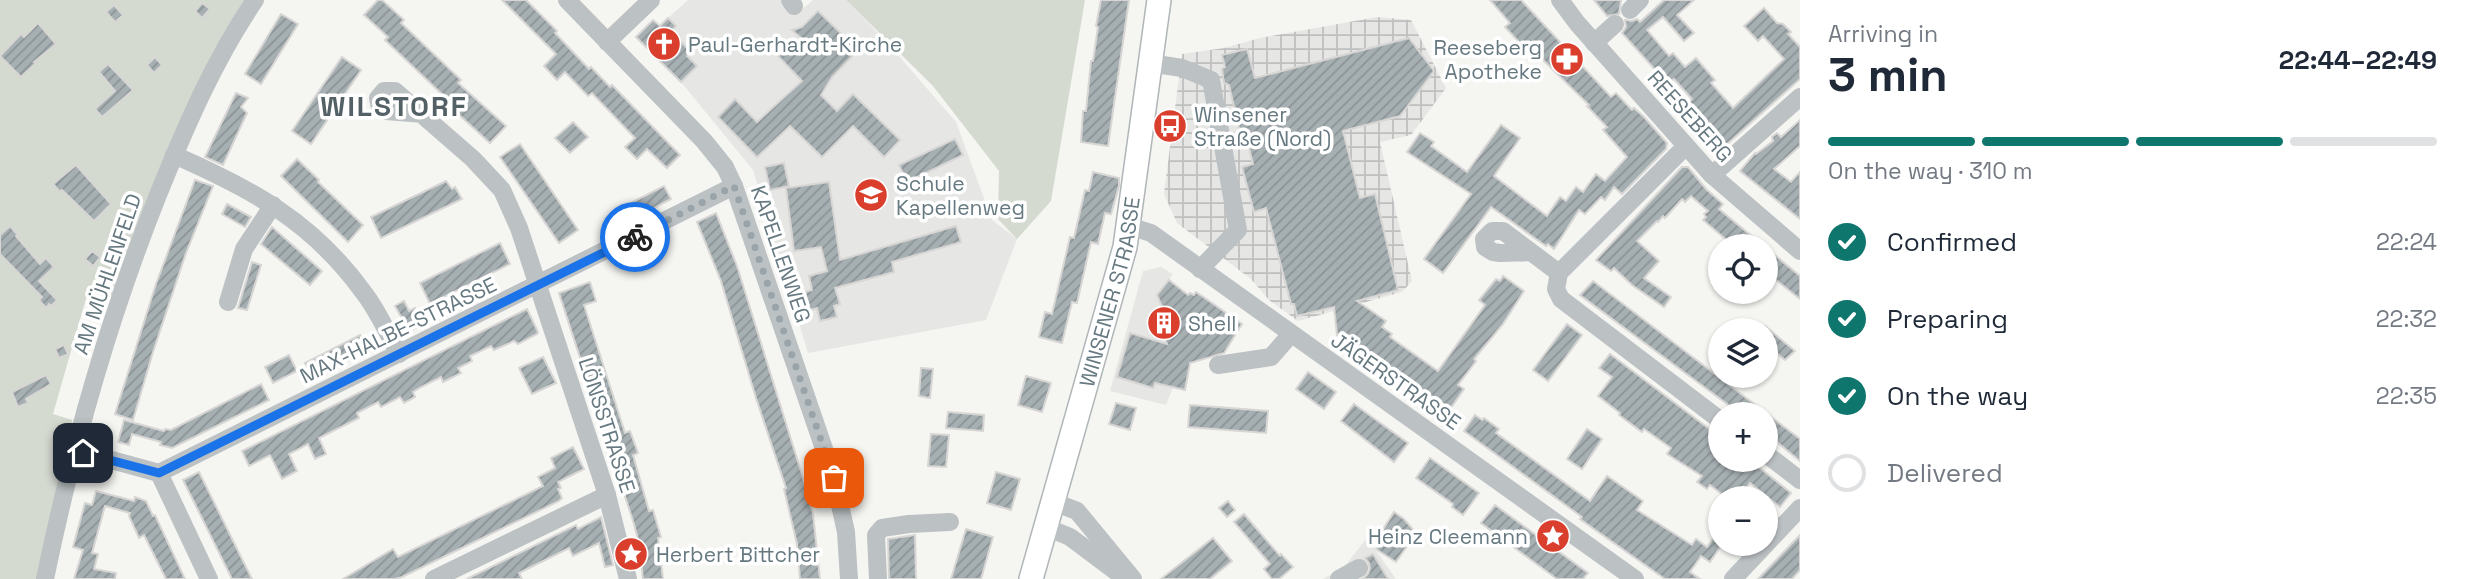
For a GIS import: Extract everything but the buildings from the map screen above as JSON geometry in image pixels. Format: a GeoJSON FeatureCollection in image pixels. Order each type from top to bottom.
{"type":"FeatureCollection","features":[{"type":"Feature","properties":{"kind":"main road","name":"WINSENER STRASSE"},"geometry":{"type":"LineString","coordinates":[[1031,579],[1110,306],[1129,226],[1159,0]]}},
{"type":"Feature","properties":{"kind":"street","name":"AM MÜHLENFELD"},"geometry":{"type":"LineString","coordinates":[[45,579],[54,527],[115,310],[174,155],[209,79],[256,0]]}},
{"type":"Feature","properties":{"kind":"street","name":"KAPELLENWEG"},"geometry":{"type":"LineString","coordinates":[[567,0],[704,141],[725,167],[734,186],[834,478],[846,531],[849,575]]}},
{"type":"Feature","properties":{"kind":"street"},"geometry":{"type":"LineString","coordinates":[[607,42],[651,0]]}},
{"type":"Feature","properties":{"kind":"street","name":"REESEBERG"},"geometry":{"type":"LineString","coordinates":[[1560,0],[1594,43],[1712,176],[1800,251]]}},
{"type":"Feature","properties":{"kind":"street"},"geometry":{"type":"LineString","coordinates":[[1594,43],[1615,24]]}},
{"type":"Feature","properties":{"kind":"street"},"geometry":{"type":"LineString","coordinates":[[1150,64],[1182,68],[1211,80],[1238,230],[1200,269]]}},
{"type":"Feature","properties":{"kind":"street"},"geometry":{"type":"LineString","coordinates":[[1712,176],[1800,97]]}},
{"type":"Feature","properties":{"kind":"street","name":"LÖNSSTRASSE"},"geometry":{"type":"LineString","coordinates":[[424,114],[502,190],[519,228],[607,495],[628,579]]}},
{"type":"Feature","properties":{"kind":"street"},"geometry":{"type":"LineString","coordinates":[[1686,146],[1559,273],[1556,289],[1561,299],[1708,411]]}},
{"type":"Feature","properties":{"kind":"street"},"geometry":{"type":"LineString","coordinates":[[174,155],[255,192],[318,239],[365,294],[399,354]]}},
{"type":"Feature","properties":{"kind":"street","name":"MAX-HALBE-STRASSE"},"geometry":{"type":"LineString","coordinates":[[159,473],[734,186]]}},
{"type":"Feature","properties":{"kind":"street"},"geometry":{"type":"LineString","coordinates":[[228,302],[244,248],[273,205]]}},
{"type":"Feature","properties":{"kind":"street","name":"JÄGERSTRASSE"},"geometry":{"type":"LineString","coordinates":[[1129,226],[1151,233],[1635,579]]}},
{"type":"Feature","properties":{"kind":"street"},"geometry":{"type":"LineString","coordinates":[[1531,252],[1559,273]]}},
{"type":"Feature","properties":{"kind":"street"},"geometry":{"type":"LineString","coordinates":[[1218,365],[1272,358],[1292,334]]}},
{"type":"Feature","properties":{"kind":"street"},"geometry":{"type":"LineString","coordinates":[[75,450],[159,473],[209,579]]}},
{"type":"Feature","properties":{"kind":"street"},"geometry":{"type":"LineString","coordinates":[[1778,463],[1800,480]]}},
{"type":"Feature","properties":{"kind":"street"},"geometry":{"type":"LineString","coordinates":[[434,579],[607,495]]}},
{"type":"Feature","properties":{"kind":"street"},"geometry":{"type":"LineString","coordinates":[[1054,502],[1077,511],[1133,579]]}},
{"type":"Feature","properties":{"kind":"street"},"geometry":{"type":"LineString","coordinates":[[1778,531],[1800,508]]}},
{"type":"Feature","properties":{"kind":"street"},"geometry":{"type":"LineString","coordinates":[[849,575],[878,577],[876,539],[882,528],[950,522]]}},
{"type":"Feature","properties":{"kind":"street"},"geometry":{"type":"LineString","coordinates":[[1046,527],[1070,537],[1127,579]]}},
{"type":"Feature","properties":{"kind":"street"},"geometry":{"type":"LineString","coordinates":[[1733,579],[1755,556]]}},
{"type":"Feature","properties":{"kind":"street"},"geometry":{"type":"LineString","coordinates":[[1339,579],[1359,568]]}},
{"type":"Feature","properties":{"kind":"shaded area"},"geometry":{"type":"Polygon","coordinates":[[[0,0],[247,0],[188,105],[110,300],[87,295],[53,414],[72,420],[68,450],[39,579],[0,579],[0,0]]]}},
{"type":"Feature","properties":{"kind":"shaded area","name":"Schule Kapellenweg"},"geometry":{"type":"Polygon","coordinates":[[[688,0],[782,0],[798,13],[813,0],[846,0],[891,47],[956,122],[992,220],[1017,239],[986,320],[808,353],[753,170],[681,82],[696,66],[687,56],[691,51],[671,31],[676,26],[668,18],[688,0]]]}},
{"type":"Feature","properties":{"kind":"shaded area"},"geometry":{"type":"Polygon","coordinates":[[[846,0],[1085,0],[1051,201],[1017,239],[998,219],[999,171],[933,86],[846,0]]]}},
{"type":"Feature","properties":{"kind":"shaded area"},"geometry":{"type":"Polygon","coordinates":[[[1377,17],[1411,20],[1446,88],[1411,135],[1380,142],[1412,281],[1402,292],[1298,321],[1269,300],[1251,279],[1177,223],[1164,194],[1182,54],[1377,17]]]}},
{"type":"Feature","properties":{"kind":"shaded area"},"geometry":{"type":"Polygon","coordinates":[[[1161,267],[1173,274],[1169,280],[1182,349],[1166,405],[1110,391],[1143,271],[1161,267]]]}},
{"type":"Feature","properties":{"kind":"shaded area"},"geometry":{"type":"Polygon","coordinates":[[[1367,538],[1396,579],[1323,579],[1344,567],[1367,538]]]}},
{"type":"Feature","properties":{"kind":"way so far"},"geometry":{"type":"LineString","coordinates":[[635,237],[734,186],[834,478]]}},
{"type":"Feature","properties":{"kind":"place","name":"Paul-Gerhardt-Kirche"},"geometry":{"type":"Point","coordinates":[664,44]}},
{"type":"Feature","properties":{"kind":"place","name":"Reeseberg Apotheke"},"geometry":{"type":"Point","coordinates":[1567,59]}},
{"type":"Feature","properties":{"kind":"place","name":"Winsener Straße (Nord)"},"geometry":{"type":"Point","coordinates":[1170,126]}},
{"type":"Feature","properties":{"kind":"place","name":"Schule Kapellenweg"},"geometry":{"type":"Point","coordinates":[871,195]}},
{"type":"Feature","properties":{"kind":"place","name":"Shell"},"geometry":{"type":"Point","coordinates":[1164,323]}},
{"type":"Feature","properties":{"kind":"place","name":"Heinz Cleemann"},"geometry":{"type":"Point","coordinates":[1553,536]}},
{"type":"Feature","properties":{"kind":"place","name":"Herbert Bittcher"},"geometry":{"type":"Point","coordinates":[631,554]}},
{"type":"Feature","properties":{"kind":"district","name":"WILSTORF"},"geometry":{"type":"Point","coordinates":[394,106]}},
{"type":"Feature","properties":{"kind":"route"},"geometry":{"type":"LineString","coordinates":[[83,453],[159,473],[635,237]]}}]}
